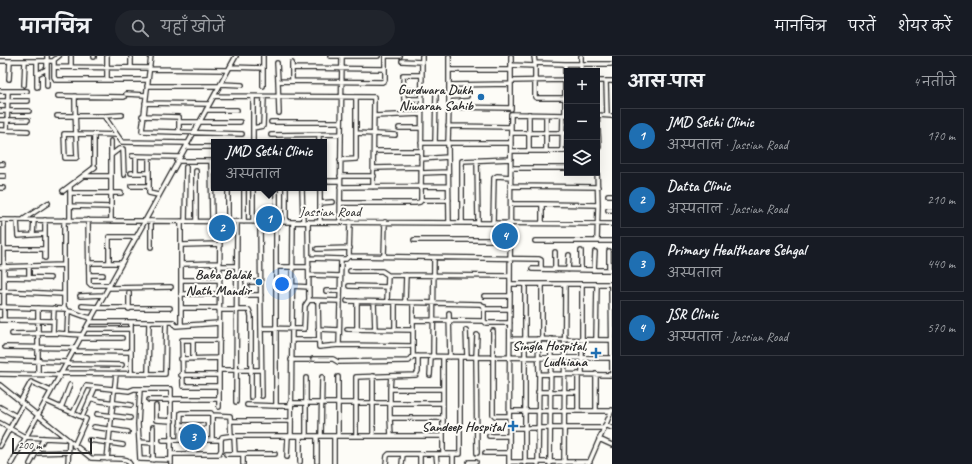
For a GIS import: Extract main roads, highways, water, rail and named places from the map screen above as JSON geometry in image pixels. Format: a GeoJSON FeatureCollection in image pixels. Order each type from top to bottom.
{"type":"FeatureCollection","features":[{"type":"Feature","properties":{"kind":"place","name":"Gurdwara Dukh Niwaran Sahib"},"geometry":{"type":"Point","coordinates":[481,97]}},
{"type":"Feature","properties":{"kind":"place","name":"JMD Sethi Clinic"},"geometry":{"type":"Point","coordinates":[269,219]}},
{"type":"Feature","properties":{"kind":"place","name":"Datta Clinic"},"geometry":{"type":"Point","coordinates":[222,228]}},
{"type":"Feature","properties":{"kind":"place","name":"JSR Clinic"},"geometry":{"type":"Point","coordinates":[505,236]}},
{"type":"Feature","properties":{"kind":"place","name":"Baba Balak Nath Mandir"},"geometry":{"type":"Point","coordinates":[259,282]}},
{"type":"Feature","properties":{"kind":"place","name":"Singla Hospital, Ludhiana"},"geometry":{"type":"Point","coordinates":[596,353]}},
{"type":"Feature","properties":{"kind":"place","name":"Sandeep Hospital"},"geometry":{"type":"Point","coordinates":[513,426]}},
{"type":"Feature","properties":{"kind":"place","name":"Primary Healthcare Sehgal"},"geometry":{"type":"Point","coordinates":[193,437]}}]}
